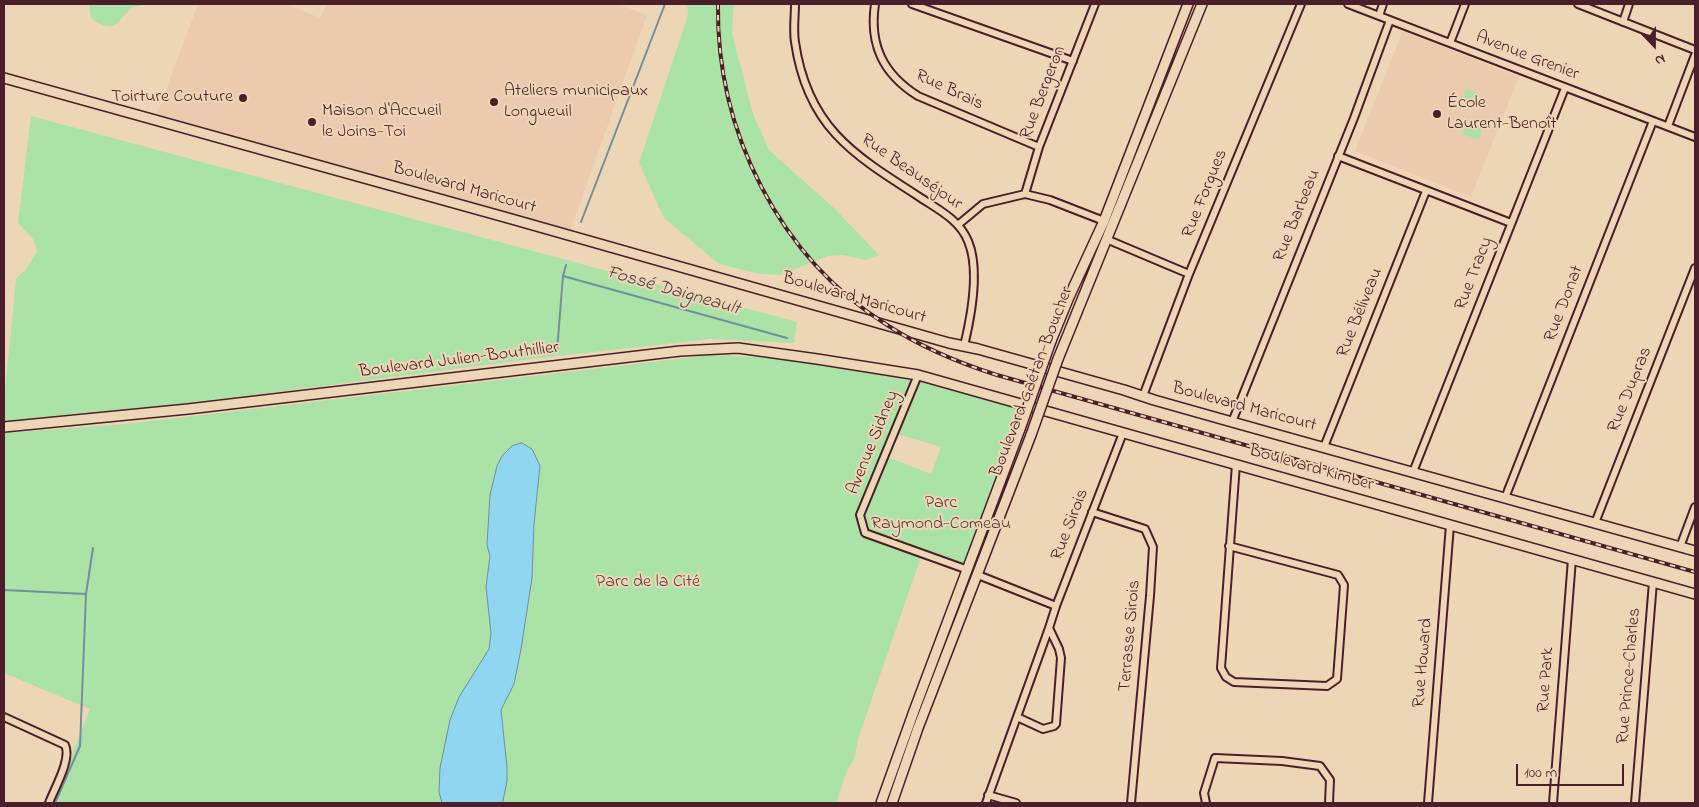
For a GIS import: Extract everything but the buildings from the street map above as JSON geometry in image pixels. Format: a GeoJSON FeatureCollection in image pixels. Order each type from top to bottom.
{"type":"FeatureCollection","features":[{"type":"Feature","properties":{"kind":"street","name":"Rue Beauséjour"},"geometry":{"type":"LineString","coordinates":[[795,4],[795,40],[804,82],[822,118],[844,144],[868,164],[959,224],[968,241],[974,261],[971,302],[964,346]]}},
{"type":"Feature","properties":{"kind":"street","name":"Rue Brais"},"geometry":{"type":"LineString","coordinates":[[875,4],[875,38],[880,56],[890,72],[903,86],[918,96],[1039,147]]}},
{"type":"Feature","properties":{"kind":"street"},"geometry":{"type":"LineString","coordinates":[[912,4],[1073,61]]}},
{"type":"Feature","properties":{"kind":"street","name":"Rue Bergeron"},"geometry":{"type":"LineString","coordinates":[[1025,194],[1039,147],[1095,4]]}},
{"type":"Feature","properties":{"kind":"street","name":"Boulevard Gaétan-Boucher"},"geometry":{"type":"LineString","coordinates":[[881,803],[1014,449],[1051,341],[1104,221],[1188,4]]}},
{"type":"Feature","properties":{"kind":"street","name":"Boulevard Gaétan-Boucher"},"geometry":{"type":"LineString","coordinates":[[892,803],[918,728],[978,575],[1080,303],[1202,4]]}},
{"type":"Feature","properties":{"kind":"street","name":"Rue Forgues"},"geometry":{"type":"LineString","coordinates":[[1143,396],[1190,274],[1301,4]]}},
{"type":"Feature","properties":{"kind":"street","name":"Avenue Grenier"},"geometry":{"type":"LineString","coordinates":[[1348,4],[1695,137]]}},
{"type":"Feature","properties":{"kind":"street"},"geometry":{"type":"LineString","coordinates":[[1379,16],[1383,4]]}},
{"type":"Feature","properties":{"kind":"street"},"geometry":{"type":"LineString","coordinates":[[1450,44],[1465,4]]}},
{"type":"Feature","properties":{"kind":"street"},"geometry":{"type":"LineString","coordinates":[[1578,4],[1695,50]]}},
{"type":"Feature","properties":{"kind":"street"},"geometry":{"type":"LineString","coordinates":[[1622,22],[1629,4]]}},
{"type":"Feature","properties":{"kind":"street","name":"Rue Barbeau"},"geometry":{"type":"LineString","coordinates":[[1232,422],[1390,20]]}},
{"type":"Feature","properties":{"kind":"street"},"geometry":{"type":"LineString","coordinates":[[1668,126],[1695,55]]}},
{"type":"Feature","properties":{"kind":"street","name":"Boulevard Maricourt"},"geometry":{"type":"LineString","coordinates":[[4,78],[1695,551]]}},
{"type":"Feature","properties":{"kind":"street","name":"Rue Tracy"},"geometry":{"type":"LineString","coordinates":[[1414,472],[1565,88]]}},
{"type":"Feature","properties":{"kind":"street","name":"Rue Donat"},"geometry":{"type":"LineString","coordinates":[[1505,498],[1653,121]]}},
{"type":"Feature","properties":{"kind":"street"},"geometry":{"type":"LineString","coordinates":[[1338,156],[1511,224]]}},
{"type":"Feature","properties":{"kind":"street","name":"Rue Béliveau"},"geometry":{"type":"LineString","coordinates":[[1324,447],[1426,191]]}},
{"type":"Feature","properties":{"kind":"street"},"geometry":{"type":"LineString","coordinates":[[959,224],[983,204],[1025,194],[1050,200],[1104,221]]}},
{"type":"Feature","properties":{"kind":"street"},"geometry":{"type":"LineString","coordinates":[[1106,239],[1190,274]]}},
{"type":"Feature","properties":{"kind":"street","name":"Rue Dupras"},"geometry":{"type":"LineString","coordinates":[[1595,523],[1695,268]]}},
{"type":"Feature","properties":{"kind":"street","name":"Boulevard Julien-Bouthillier"},"geometry":{"type":"LineString","coordinates":[[4,427],[188,408],[680,351],[738,348],[918,375]]}},
{"type":"Feature","properties":{"kind":"street","name":"Boulevard Kimber"},"geometry":{"type":"LineString","coordinates":[[918,375],[1695,594]]}},
{"type":"Feature","properties":{"kind":"street","name":"Avenue Sidney"},"geometry":{"type":"LineString","coordinates":[[918,375],[860,515],[865,533],[968,570]]}},
{"type":"Feature","properties":{"kind":"street","name":"Rue Sirois"},"geometry":{"type":"LineString","coordinates":[[986,803],[1056,606],[1123,432]]}},
{"type":"Feature","properties":{"kind":"street"},"geometry":{"type":"LineString","coordinates":[[1229,546],[1338,574],[1344,585],[1337,680],[1328,686],[1234,682],[1226,677],[1221,668],[1229,546],[1236,464]]}},
{"type":"Feature","properties":{"kind":"street"},"geometry":{"type":"LineString","coordinates":[[1680,547],[1695,508]]}},
{"type":"Feature","properties":{"kind":"street","name":"Terrasse Sirois"},"geometry":{"type":"LineString","coordinates":[[1092,512],[1145,529],[1153,547],[1131,803]]}},
{"type":"Feature","properties":{"kind":"street","name":"Rue Howard"},"geometry":{"type":"LineString","coordinates":[[1428,803],[1450,525]]}},
{"type":"Feature","properties":{"kind":"street","name":"Rue Park"},"geometry":{"type":"LineString","coordinates":[[1553,803],[1572,559]]}},
{"type":"Feature","properties":{"kind":"street"},"geometry":{"type":"LineString","coordinates":[[978,575],[1056,606]]}},
{"type":"Feature","properties":{"kind":"street","name":"Rue Prince-Charles"},"geometry":{"type":"LineString","coordinates":[[1635,803],[1653,582]]}},
{"type":"Feature","properties":{"kind":"street"},"geometry":{"type":"LineString","coordinates":[[1017,717],[1043,729],[1056,724],[1061,658],[1049,628]]}},
{"type":"Feature","properties":{"kind":"street"},"geometry":{"type":"LineString","coordinates":[[4,717],[65,745],[67,758],[49,803]]}},
{"type":"Feature","properties":{"kind":"street"},"geometry":{"type":"LineString","coordinates":[[1206,803],[1204,793],[1215,758],[1282,761],[1320,766],[1330,780],[1328,803]]}},
{"type":"Feature","properties":{"kind":"street"},"geometry":{"type":"LineString","coordinates":[[988,795],[1016,803]]}},
{"type":"Feature","properties":{"kind":"shaded area"},"geometry":{"type":"Polygon","coordinates":[[[198,4],[287,4],[320,18],[327,4],[617,4],[647,15],[570,231],[156,117],[198,4]]]}},
{"type":"Feature","properties":{"kind":"shaded area","name":"École Laurent-Benoît"},"geometry":{"type":"Polygon","coordinates":[[[1403,31],[1519,77],[1471,197],[1355,151],[1403,31]]]}},
{"type":"Feature","properties":{"kind":"green space"},"geometry":{"type":"Polygon","coordinates":[[[89,4],[148,4],[132,8],[116,25],[107,26],[91,18],[89,4]]]}},
{"type":"Feature","properties":{"kind":"green space"},"geometry":{"type":"Polygon","coordinates":[[[687,4],[734,4],[732,33],[753,114],[769,150],[835,209],[879,255],[866,260],[843,255],[828,256],[780,275],[760,274],[719,264],[664,218],[639,163],[688,15],[687,4]]]}},
{"type":"Feature","properties":{"kind":"green space"},"geometry":{"type":"Polygon","coordinates":[[[1466,89],[1478,93],[1473,106],[1462,104],[1466,89]]]}},
{"type":"Feature","properties":{"kind":"green space"},"geometry":{"type":"Polygon","coordinates":[[[31,116],[797,322],[794,343],[711,339],[540,358],[4,426],[4,401],[16,279],[26,269],[37,251],[33,239],[18,223],[31,116]]]}},
{"type":"Feature","properties":{"kind":"green space"},"geometry":{"type":"Polygon","coordinates":[[[1467,120],[1483,127],[1479,140],[1462,134],[1467,120]]]}},
{"type":"Feature","properties":{"kind":"green space","name":"Parc de la Cité"},"geometry":{"type":"Polygon","coordinates":[[[711,355],[776,358],[915,377],[884,456],[931,474],[941,447],[894,433],[918,375],[1020,403],[968,570],[922,554],[859,736],[854,759],[846,773],[836,803],[53,803],[90,709],[4,673],[4,433],[125,424],[711,355]]]}},
{"type":"Feature","properties":{"kind":"water"},"geometry":{"type":"Polygon","coordinates":[[[522,443],[532,449],[540,466],[534,524],[532,578],[521,649],[514,684],[501,710],[507,767],[507,781],[503,801],[502,803],[442,803],[439,792],[440,768],[450,720],[459,697],[489,649],[491,633],[486,587],[490,556],[487,545],[490,495],[497,466],[502,456],[512,446],[522,443]]]}},
{"type":"Feature","properties":{"kind":"waterway","name":"Fossé Daigneault"},"geometry":{"type":"LineString","coordinates":[[581,222],[665,4]]}},
{"type":"Feature","properties":{"kind":"waterway","name":"Fossé Daigneault"},"geometry":{"type":"LineString","coordinates":[[566,265],[563,276],[787,338]]}},
{"type":"Feature","properties":{"kind":"waterway"},"geometry":{"type":"LineString","coordinates":[[557,351],[563,276]]}},
{"type":"Feature","properties":{"kind":"waterway"},"geometry":{"type":"LineString","coordinates":[[55,803],[80,746],[86,594],[93,548]]}},
{"type":"Feature","properties":{"kind":"waterway"},"geometry":{"type":"LineString","coordinates":[[4,590],[86,594]]}},
{"type":"Feature","properties":{"kind":"railway"},"geometry":{"type":"LineString","coordinates":[[718,4],[720,51],[728,98],[742,143],[761,187],[786,227],[815,264],[849,297],[900,333],[941,354],[997,375],[1695,572]]}},
{"type":"Feature","properties":{"kind":"place","name":"Toirture Couture"},"geometry":{"type":"Point","coordinates":[243,98]}},
{"type":"Feature","properties":{"kind":"place","name":"Ateliers municipaux Longueuil"},"geometry":{"type":"Point","coordinates":[494,102]}},
{"type":"Feature","properties":{"kind":"place","name":"École Laurent-Benoît"},"geometry":{"type":"Point","coordinates":[1437,114]}},
{"type":"Feature","properties":{"kind":"place","name":"Maison d'Accueil le Joins-Toi"},"geometry":{"type":"Point","coordinates":[312,122]}},
{"type":"Feature","properties":{"kind":"park label","name":"Parc Raymond-Comeau"},"geometry":{"type":"Point","coordinates":[941,514]}}]}
